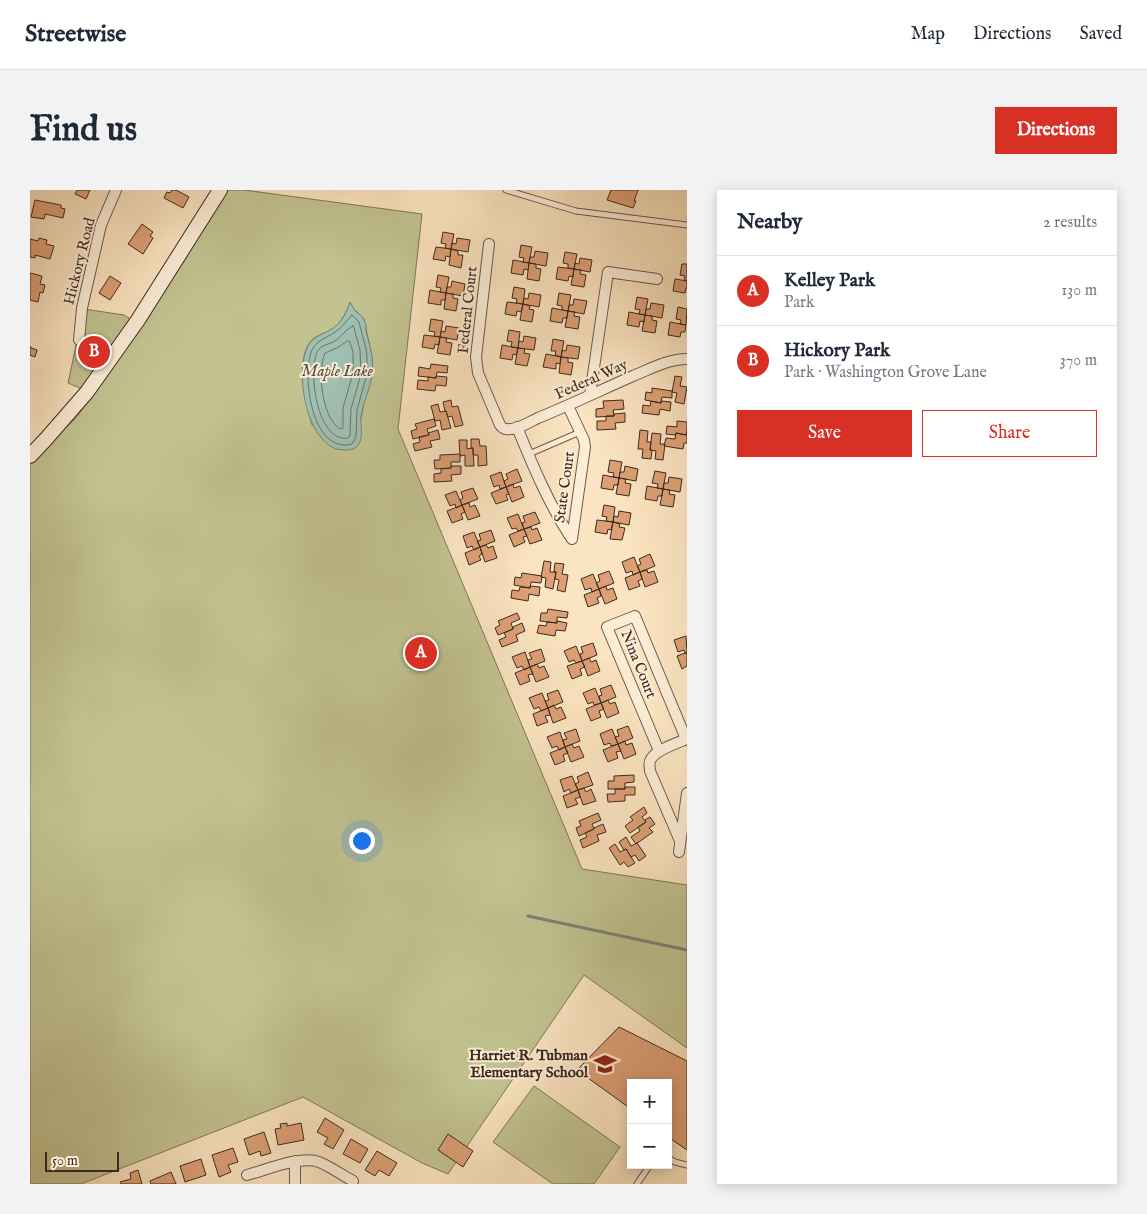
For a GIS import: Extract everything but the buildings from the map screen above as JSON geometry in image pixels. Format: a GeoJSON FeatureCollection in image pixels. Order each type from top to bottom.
{"type":"FeatureCollection","features":[{"type":"Feature","properties":{"kind":"street","name":"Hickory Road"},"geometry":{"type":"LineString","coordinates":[[79,340],[82,308],[101,225],[116,190]]}},
{"type":"Feature","properties":{"kind":"street"},"geometry":{"type":"LineString","coordinates":[[30,456],[81,400],[138,320],[220,190]]}},
{"type":"Feature","properties":{"kind":"street","name":"Federal Court"},"geometry":{"type":"LineString","coordinates":[[489,244],[476,357],[478,374],[500,425],[504,429],[513,428]]}},
{"type":"Feature","properties":{"kind":"street"},"geometry":{"type":"LineString","coordinates":[[590,395],[608,272],[657,279]]}},
{"type":"Feature","properties":{"kind":"street","name":"Federal Way"},"geometry":{"type":"LineString","coordinates":[[513,428],[665,363],[687,359]]}},
{"type":"Feature","properties":{"kind":"street","name":"State Court"},"geometry":{"type":"LineString","coordinates":[[513,428],[572,540],[585,447],[584,440],[568,406]]}},
{"type":"Feature","properties":{"kind":"street","name":"Nina Court"},"geometry":{"type":"LineString","coordinates":[[659,752],[607,627],[635,616],[687,739]]}},
{"type":"Feature","properties":{"kind":"street"},"geometry":{"type":"LineString","coordinates":[[680,841],[650,771],[649,762],[659,752],[687,739]]}},
{"type":"Feature","properties":{"kind":"street"},"geometry":{"type":"LineString","coordinates":[[678,852],[687,793]]}},
{"type":"Feature","properties":{"kind":"street"},"geometry":{"type":"LineString","coordinates":[[247,1176],[294,1161],[310,1160],[318,1162],[353,1181]]}},
{"type":"Feature","properties":{"kind":"street"},"geometry":{"type":"LineString","coordinates":[[294,1161],[294,1184]]}},
{"type":"Feature","properties":{"kind":"lane"},"geometry":{"type":"LineString","coordinates":[[506,190],[576,211],[687,225]]}},
{"type":"Feature","properties":{"kind":"lane"},"geometry":{"type":"LineString","coordinates":[[528,454],[580,432]]}},
{"type":"Feature","properties":{"kind":"lane"},"geometry":{"type":"LineString","coordinates":[[672,1160],[687,1165]]}},
{"type":"Feature","properties":{"kind":"lane"},"geometry":{"type":"LineString","coordinates":[[637,1184],[647,1169]]}},
{"type":"Feature","properties":{"kind":"green space"},"geometry":{"type":"Polygon","coordinates":[[[226,190],[244,190],[422,214],[398,429],[582,869],[687,885],[687,1048],[584,975],[448,1174],[422,1163],[303,1097],[81,1184],[30,1184],[30,461],[75,419],[104,380],[166,287],[226,190]],[[350,303],[339,323],[332,329],[314,338],[307,346],[304,356],[303,380],[312,425],[361,419],[372,375],[372,357],[364,319],[350,303]]]}},
{"type":"Feature","properties":{"kind":"green space"},"geometry":{"type":"Polygon","coordinates":[[[84,309],[124,315],[134,321],[87,391],[68,383],[84,309]]]}},
{"type":"Feature","properties":{"kind":"green space"},"geometry":{"type":"Polygon","coordinates":[[[534,1086],[620,1147],[594,1184],[553,1184],[493,1142],[534,1086]]]}},
{"type":"Feature","properties":{"kind":"water","name":"Maple Lake"},"geometry":{"type":"Polygon","coordinates":[[[350,302],[365,322],[372,370],[371,381],[361,416],[360,441],[355,448],[343,450],[336,449],[326,443],[311,421],[302,379],[305,354],[310,343],[342,320],[350,302]]]}},
{"type":"Feature","properties":{"kind":"waterway"},"geometry":{"type":"LineString","coordinates":[[528,916],[687,950]]}},
{"type":"Feature","properties":{"kind":"place","name":"Hickory Park"},"geometry":{"type":"Point","coordinates":[94,352]}},
{"type":"Feature","properties":{"kind":"place","name":"Kelley Park"},"geometry":{"type":"Point","coordinates":[421,653]}},
{"type":"Feature","properties":{"kind":"place","name":"Harriet R. Tubman Elementary School"},"geometry":{"type":"Point","coordinates":[605,1064]}}]}
